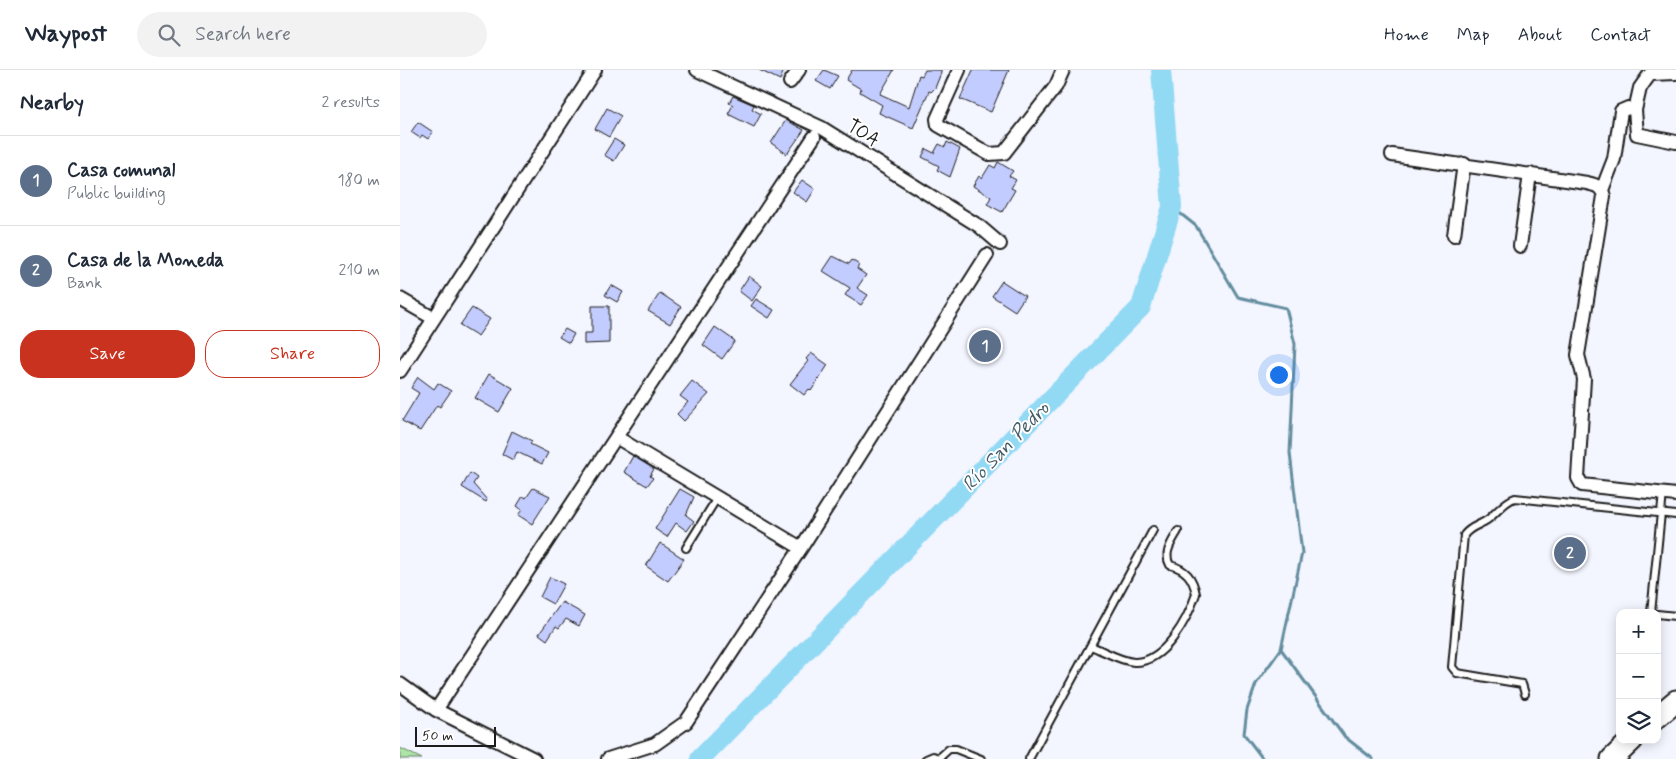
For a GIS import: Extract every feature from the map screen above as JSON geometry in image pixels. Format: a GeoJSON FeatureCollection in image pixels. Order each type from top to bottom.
{"type":"FeatureCollection","features":[{"type":"Feature","properties":{"kind":"highway"},"geometry":{"type":"LineString","coordinates":[[1661,714],[1676,701]]}},
{"type":"Feature","properties":{"kind":"highway"},"geometry":{"type":"LineString","coordinates":[[1612,759],[1628,744]]}},
{"type":"Feature","properties":{"kind":"street"},"geometry":{"type":"LineString","coordinates":[[400,371],[595,70]]}},
{"type":"Feature","properties":{"kind":"street","name":"TOA"},"geometry":{"type":"LineString","coordinates":[[697,70],[822,128],[979,226],[1000,244]]}},
{"type":"Feature","properties":{"kind":"street"},"geometry":{"type":"LineString","coordinates":[[790,82],[799,70]]}},
{"type":"Feature","properties":{"kind":"street"},"geometry":{"type":"LineString","coordinates":[[959,70],[937,119],[938,125],[993,155],[1004,152],[1056,86],[1062,70]]}},
{"type":"Feature","properties":{"kind":"street"},"geometry":{"type":"LineString","coordinates":[[1676,73],[1650,74],[1640,88],[1635,110],[1637,134],[1676,142]]}},
{"type":"Feature","properties":{"kind":"street"},"geometry":{"type":"LineString","coordinates":[[1602,190],[1614,159],[1621,111],[1628,108],[1635,110]]}},
{"type":"Feature","properties":{"kind":"street"},"geometry":{"type":"LineString","coordinates":[[436,710],[814,137]]}},
{"type":"Feature","properties":{"kind":"street"},"geometry":{"type":"LineString","coordinates":[[1392,155],[1464,164],[1599,186],[1604,196],[1578,355],[1584,379],[1578,478],[1582,485],[1676,495]]}},
{"type":"Feature","properties":{"kind":"street"},"geometry":{"type":"LineString","coordinates":[[1454,235],[1464,164]]}},
{"type":"Feature","properties":{"kind":"street"},"geometry":{"type":"LineString","coordinates":[[1520,246],[1530,174]]}},
{"type":"Feature","properties":{"kind":"street"},"geometry":{"type":"LineString","coordinates":[[608,759],[655,744],[686,722],[802,548],[987,255]]}},
{"type":"Feature","properties":{"kind":"street"},"geometry":{"type":"LineString","coordinates":[[400,299],[433,318]]}},
{"type":"Feature","properties":{"kind":"street"},"geometry":{"type":"LineString","coordinates":[[616,437],[802,548]]}},
{"type":"Feature","properties":{"kind":"street"},"geometry":{"type":"LineString","coordinates":[[400,684],[436,710],[534,759]]}},
{"type":"Feature","properties":{"kind":"lane"},"geometry":{"type":"LineString","coordinates":[[1651,609],[1663,493]]}},
{"type":"Feature","properties":{"kind":"lane"},"geometry":{"type":"LineString","coordinates":[[686,548],[717,498]]}},
{"type":"Feature","properties":{"kind":"lane"},"geometry":{"type":"LineString","coordinates":[[1525,694],[1522,684],[1458,673],[1452,667],[1464,535],[1471,527],[1487,520],[1508,500],[1515,498],[1676,515]]}},
{"type":"Feature","properties":{"kind":"lane"},"geometry":{"type":"LineString","coordinates":[[1029,759],[1153,530]]}},
{"type":"Feature","properties":{"kind":"lane"},"geometry":{"type":"LineString","coordinates":[[1091,646],[1135,662],[1148,659],[1167,645],[1180,630],[1196,594],[1189,576],[1182,568],[1170,565],[1167,559],[1166,554],[1178,531]]}},
{"type":"Feature","properties":{"kind":"lane"},"geometry":{"type":"LineString","coordinates":[[1661,614],[1676,616]]}},
{"type":"Feature","properties":{"kind":"lane"},"geometry":{"type":"LineString","coordinates":[[926,759],[933,756],[940,759],[949,749],[956,749],[981,759]]}},
{"type":"Feature","properties":{"kind":"green space"},"geometry":{"type":"Polygon","coordinates":[[[400,748],[422,759],[400,759],[400,748]]]}},
{"type":"Feature","properties":{"kind":"building"},"geometry":{"type":"Polygon","coordinates":[[[759,70],[784,70],[780,80],[759,70]]]}},
{"type":"Feature","properties":{"kind":"building"},"geometry":{"type":"Polygon","coordinates":[[[824,70],[838,76],[830,89],[816,81],[824,70]]]}},
{"type":"Feature","properties":{"kind":"building"},"geometry":{"type":"Polygon","coordinates":[[[852,70],[894,70],[880,94],[909,107],[919,75],[922,76],[925,70],[941,70],[941,73],[935,88],[931,92],[929,91],[913,128],[879,113],[882,105],[860,92],[861,89],[846,80],[852,70]]]}},
{"type":"Feature","properties":{"kind":"building"},"geometry":{"type":"Polygon","coordinates":[[[973,70],[1009,70],[991,112],[960,99],[973,70]]]}},
{"type":"Feature","properties":{"kind":"building"},"geometry":{"type":"Polygon","coordinates":[[[733,96],[754,105],[752,109],[761,114],[754,127],[728,114],[733,105],[729,103],[733,96]]]}},
{"type":"Feature","properties":{"kind":"building"},"geometry":{"type":"Polygon","coordinates":[[[607,108],[621,116],[609,137],[595,129],[607,108]]]}},
{"type":"Feature","properties":{"kind":"building"},"geometry":{"type":"Polygon","coordinates":[[[786,120],[804,130],[787,154],[771,143],[786,120]]]}},
{"type":"Feature","properties":{"kind":"building"},"geometry":{"type":"Polygon","coordinates":[[[418,122],[433,132],[428,139],[422,135],[420,138],[411,132],[418,122]]]}},
{"type":"Feature","properties":{"kind":"building"},"geometry":{"type":"Polygon","coordinates":[[[614,139],[624,145],[614,161],[604,155],[614,139]]]}},
{"type":"Feature","properties":{"kind":"building"},"geometry":{"type":"Polygon","coordinates":[[[947,142],[960,149],[950,177],[937,170],[939,166],[922,157],[926,149],[934,153],[939,144],[945,147],[947,142]]]}},
{"type":"Feature","properties":{"kind":"building"},"geometry":{"type":"Polygon","coordinates":[[[998,162],[1013,171],[1009,176],[1016,180],[1011,188],[1015,190],[1002,212],[987,204],[991,197],[973,186],[979,176],[982,178],[990,165],[995,168],[998,162]]]}},
{"type":"Feature","properties":{"kind":"building"},"geometry":{"type":"Polygon","coordinates":[[[802,180],[815,189],[807,202],[793,192],[802,180]]]}},
{"type":"Feature","properties":{"kind":"building"},"geometry":{"type":"Polygon","coordinates":[[[833,256],[849,264],[852,260],[859,265],[857,269],[866,275],[857,288],[868,295],[861,305],[845,295],[850,288],[823,271],[833,256]]]}},
{"type":"Feature","properties":{"kind":"building"},"geometry":{"type":"Polygon","coordinates":[[[749,276],[762,286],[752,301],[739,291],[749,276]]]}},
{"type":"Feature","properties":{"kind":"building"},"geometry":{"type":"Polygon","coordinates":[[[1002,281],[1025,296],[1015,311],[992,296],[1002,281]]]}},
{"type":"Feature","properties":{"kind":"building"},"geometry":{"type":"Polygon","coordinates":[[[611,285],[623,292],[617,302],[605,295],[611,285]]]}},
{"type":"Feature","properties":{"kind":"building"},"geometry":{"type":"Polygon","coordinates":[[[660,293],[681,307],[670,324],[648,311],[660,293]]]}},
{"type":"Feature","properties":{"kind":"building"},"geometry":{"type":"Polygon","coordinates":[[[756,299],[774,310],[769,318],[751,306],[756,299]]]}},
{"type":"Feature","properties":{"kind":"building"},"geometry":{"type":"Polygon","coordinates":[[[592,306],[609,306],[609,343],[584,344],[584,333],[592,333],[592,306]]]}},
{"type":"Feature","properties":{"kind":"building"},"geometry":{"type":"Polygon","coordinates":[[[472,308],[490,319],[478,336],[460,325],[472,308]]]}},
{"type":"Feature","properties":{"kind":"building"},"geometry":{"type":"Polygon","coordinates":[[[715,327],[735,341],[722,359],[703,345],[715,327]]]}},
{"type":"Feature","properties":{"kind":"building"},"geometry":{"type":"Polygon","coordinates":[[[565,329],[574,334],[569,343],[559,337],[565,329]]]}},
{"type":"Feature","properties":{"kind":"building"},"geometry":{"type":"Polygon","coordinates":[[[811,353],[828,365],[811,391],[809,389],[804,395],[790,384],[808,361],[806,359],[811,353]]]}},
{"type":"Feature","properties":{"kind":"building"},"geometry":{"type":"Polygon","coordinates":[[[489,374],[513,388],[499,412],[475,398],[489,374]]]}},
{"type":"Feature","properties":{"kind":"building"},"geometry":{"type":"Polygon","coordinates":[[[418,377],[434,389],[438,383],[451,391],[440,407],[437,405],[420,431],[402,421],[419,393],[411,388],[418,377]]]}},
{"type":"Feature","properties":{"kind":"building"},"geometry":{"type":"Polygon","coordinates":[[[692,381],[709,394],[684,421],[677,414],[688,402],[680,396],[692,381]]]}},
{"type":"Feature","properties":{"kind":"building"},"geometry":{"type":"Polygon","coordinates":[[[512,431],[532,441],[530,444],[548,453],[542,464],[517,452],[513,460],[502,454],[512,431]]]}},
{"type":"Feature","properties":{"kind":"building"},"geometry":{"type":"Polygon","coordinates":[[[633,456],[654,469],[650,476],[653,478],[647,486],[624,472],[633,456]]]}},
{"type":"Feature","properties":{"kind":"building"},"geometry":{"type":"Polygon","coordinates":[[[470,473],[477,478],[473,484],[487,500],[486,502],[462,487],[470,473]]]}},
{"type":"Feature","properties":{"kind":"building"},"geometry":{"type":"Polygon","coordinates":[[[533,488],[550,496],[532,524],[518,515],[522,510],[517,506],[523,496],[526,498],[533,488]]]}},
{"type":"Feature","properties":{"kind":"building"},"geometry":{"type":"Polygon","coordinates":[[[680,489],[694,497],[686,515],[694,521],[687,531],[676,523],[667,537],[655,529],[680,489]]]}},
{"type":"Feature","properties":{"kind":"building"},"geometry":{"type":"Polygon","coordinates":[[[660,543],[684,559],[668,581],[646,566],[660,543]]]}},
{"type":"Feature","properties":{"kind":"building"},"geometry":{"type":"Polygon","coordinates":[[[550,577],[564,584],[553,604],[540,597],[550,577]]]}},
{"type":"Feature","properties":{"kind":"building"},"geometry":{"type":"Polygon","coordinates":[[[562,602],[585,615],[579,626],[566,619],[559,628],[556,626],[547,640],[539,634],[562,602]]]}},
{"type":"Feature","properties":{"kind":"waterway","name":"Río San Pedro"},"geometry":{"type":"LineString","coordinates":[[700,759],[1141,307],[1172,207],[1161,70]]}},
{"type":"Feature","properties":{"kind":"waterway"},"geometry":{"type":"LineString","coordinates":[[1172,207],[1196,226],[1238,297],[1286,308],[1295,344],[1290,453],[1302,553],[1281,649],[1256,684],[1247,710],[1244,734],[1263,759]]}},
{"type":"Feature","properties":{"kind":"waterway"},"geometry":{"type":"LineString","coordinates":[[1281,649],[1345,737],[1373,759]]}},
{"type":"Feature","properties":{"kind":"place","name":"Casa comunal"},"geometry":{"type":"Point","coordinates":[985,346]}},
{"type":"Feature","properties":{"kind":"place","name":"Casa de la Moneda"},"geometry":{"type":"Point","coordinates":[1570,553]}}]}
